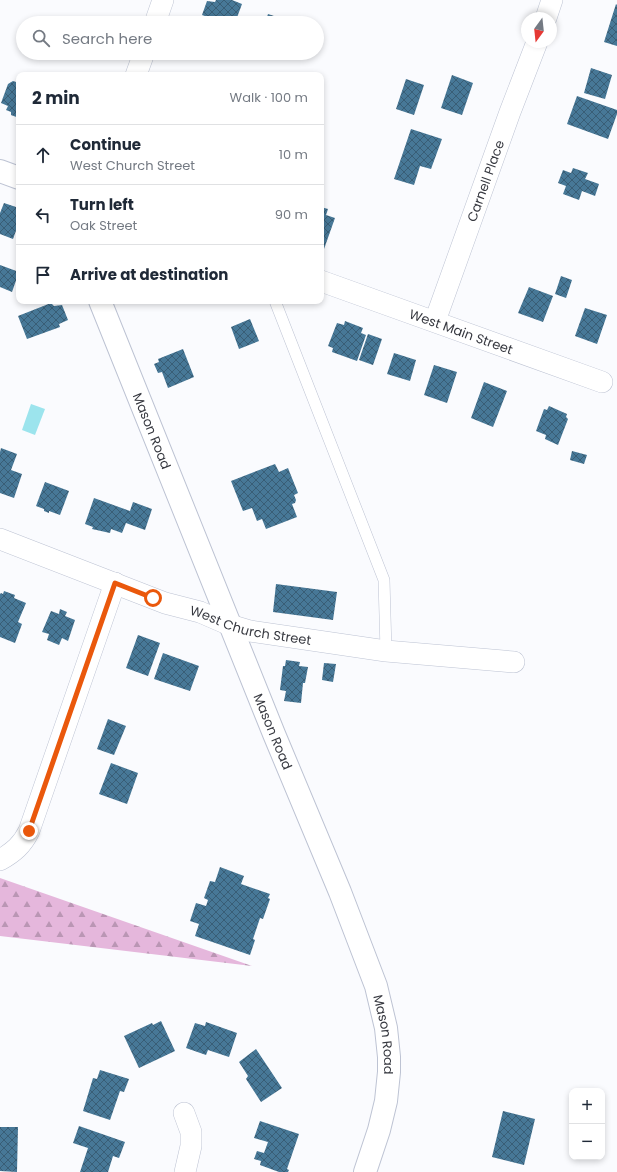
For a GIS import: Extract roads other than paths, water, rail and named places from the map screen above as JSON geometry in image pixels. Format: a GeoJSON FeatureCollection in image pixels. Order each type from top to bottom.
{"type":"FeatureCollection","features":[{"type":"Feature","properties":{"kind":"main road"},"geometry":{"type":"LineString","coordinates":[[0,171],[16,177]]}},
{"type":"Feature","properties":{"kind":"main road","name":"Mason Road"},"geometry":{"type":"LineString","coordinates":[[101,304],[274,734],[340,892],[377,992],[386,1028],[389,1072],[386,1101],[366,1172]]}},
{"type":"Feature","properties":{"kind":"street"},"geometry":{"type":"LineString","coordinates":[[157,16],[163,0]]}},
{"type":"Feature","properties":{"kind":"street"},"geometry":{"type":"LineString","coordinates":[[548,12],[552,0]]}},
{"type":"Feature","properties":{"kind":"street","name":"Carnell Place"},"geometry":{"type":"LineString","coordinates":[[435,321],[510,112],[535,48]]}},
{"type":"Feature","properties":{"kind":"street"},"geometry":{"type":"LineString","coordinates":[[137,72],[141,60]]}},
{"type":"Feature","properties":{"kind":"street","name":"West Main Street"},"geometry":{"type":"LineString","coordinates":[[324,282],[602,382]]}},
{"type":"Feature","properties":{"kind":"street","name":"West Church Street"},"geometry":{"type":"LineString","coordinates":[[0,539],[165,603],[200,612],[230,625],[259,633],[386,651],[514,662]]}},
{"type":"Feature","properties":{"kind":"street"},"geometry":{"type":"LineString","coordinates":[[5,857],[16,850],[24,841],[29,831],[115,583]]}},
{"type":"Feature","properties":{"kind":"street"},"geometry":{"type":"LineString","coordinates":[[184,1113],[191,1132],[191,1146],[185,1172]]}},
{"type":"Feature","properties":{"kind":"lane"},"geometry":{"type":"LineString","coordinates":[[276,304],[384,580],[386,651]]}},
{"type":"Feature","properties":{"kind":"water"},"geometry":{"type":"Polygon","coordinates":[[[31,404],[45,409],[35,435],[22,430],[31,404]]]}}]}
